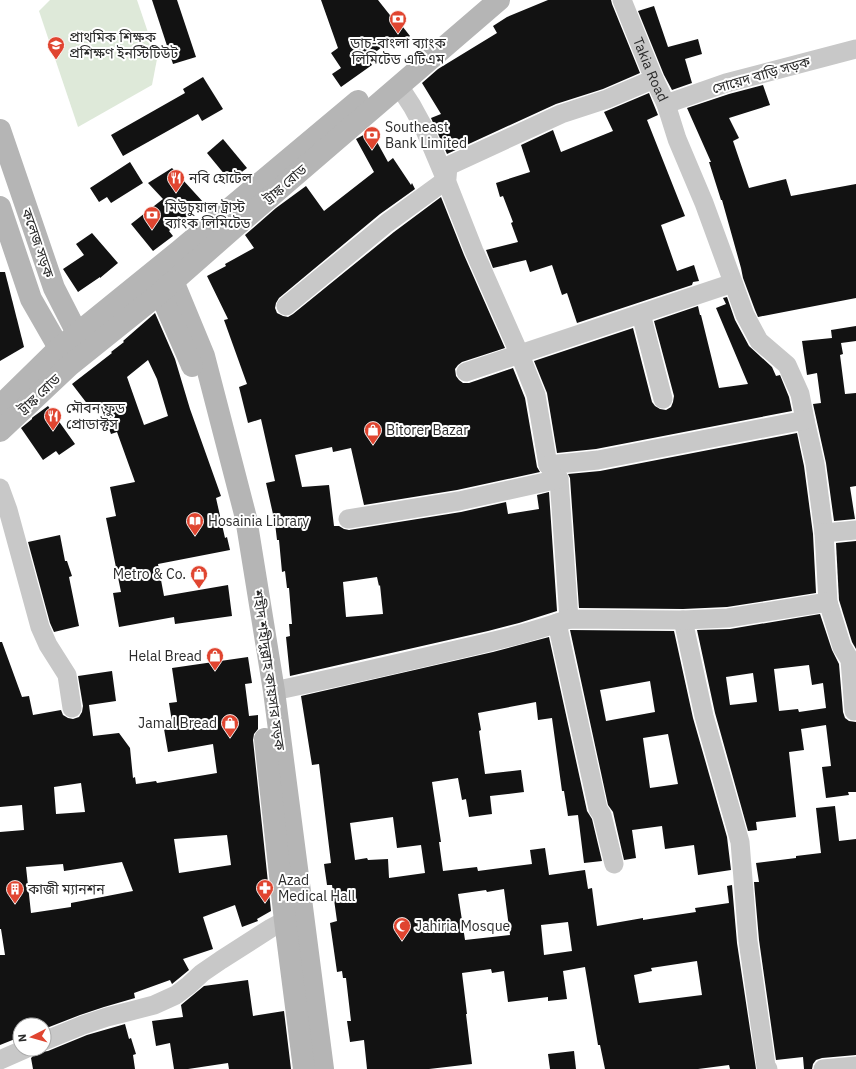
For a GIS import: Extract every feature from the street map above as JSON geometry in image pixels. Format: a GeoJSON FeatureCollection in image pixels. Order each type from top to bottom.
{"type":"FeatureCollection","features":[{"type":"Feature","properties":{"kind":"main road","name":"ট্রাঙ্ক রোড"},"geometry":{"type":"LineString","coordinates":[[83,342],[179,251],[438,34],[475,0]]}},
{"type":"Feature","properties":{"kind":"main road","name":"ট্রাঙ্ক রোড"},"geometry":{"type":"LineString","coordinates":[[4,395],[64,357],[83,342],[166,287],[499,0]]}},
{"type":"Feature","properties":{"kind":"main road","name":"কলেজ সড়ক"},"geometry":{"type":"LineString","coordinates":[[0,130],[54,288],[83,342]]}},
{"type":"Feature","properties":{"kind":"main road","name":"কলেজ সড়ক"},"geometry":{"type":"LineString","coordinates":[[0,207],[31,299],[64,357]]}},
{"type":"Feature","properties":{"kind":"main road","name":"শহীদ শহীদুল্লাহ কায়সার সড়ক"},"geometry":{"type":"LineString","coordinates":[[166,287],[204,356],[246,518],[274,691],[304,1069]]}},
{"type":"Feature","properties":{"kind":"main road","name":"শহীদ শহীদুল্লাহ কায়সার সড়ক"},"geometry":{"type":"LineString","coordinates":[[166,287],[190,361],[232,521],[260,693],[293,916],[323,1069]]}},
{"type":"Feature","properties":{"kind":"main road","name":"ট্রাঙ্ক রোড"},"geometry":{"type":"LineString","coordinates":[[0,432],[64,357]]}},
{"type":"Feature","properties":{"kind":"street","name":"Takia Road"},"geometry":{"type":"LineString","coordinates":[[622,0],[654,79],[666,104],[677,139],[704,203],[745,315],[759,341],[787,365],[800,394],[815,464],[824,533],[828,602],[842,647],[850,660],[854,712]]}},
{"type":"Feature","properties":{"kind":"street","name":"সোয়েদ বাড়ি সড়ক"},"geometry":{"type":"LineString","coordinates":[[666,104],[726,83],[856,49]]}},
{"type":"Feature","properties":{"kind":"street"},"geometry":{"type":"LineString","coordinates":[[286,306],[387,223],[446,180],[448,166],[561,114],[608,99],[654,79]]}},
{"type":"Feature","properties":{"kind":"street"},"geometry":{"type":"LineString","coordinates":[[399,86],[424,128],[474,251],[536,395],[554,472],[563,621],[598,809],[602,815],[614,864]]}},
{"type":"Feature","properties":{"kind":"street"},"geometry":{"type":"LineString","coordinates":[[466,372],[733,283]]}},
{"type":"Feature","properties":{"kind":"street"},"geometry":{"type":"LineString","coordinates":[[641,314],[663,399]]}},
{"type":"Feature","properties":{"kind":"street"},"geometry":{"type":"LineString","coordinates":[[348,519],[459,501],[598,460],[805,420]]}},
{"type":"Feature","properties":{"kind":"street"},"geometry":{"type":"LineString","coordinates":[[0,488],[10,518],[40,627],[48,645],[67,675],[72,708]]}},
{"type":"Feature","properties":{"kind":"street"},"geometry":{"type":"LineString","coordinates":[[824,533],[856,530]]}},
{"type":"Feature","properties":{"kind":"street"},"geometry":{"type":"LineString","coordinates":[[274,691],[489,642],[563,621],[728,618],[828,602]]}},
{"type":"Feature","properties":{"kind":"street"},"geometry":{"type":"LineString","coordinates":[[683,620],[704,716],[740,842],[748,941],[766,1066],[768,1069]]}},
{"type":"Feature","properties":{"kind":"street"},"geometry":{"type":"LineString","coordinates":[[52,1038],[107,1017],[154,1005],[176,995],[202,973],[271,928],[293,916]]}},
{"type":"Feature","properties":{"kind":"street"},"geometry":{"type":"LineString","coordinates":[[0,1060],[12,1055]]}},
{"type":"Feature","properties":{"kind":"street"},"geometry":{"type":"LineString","coordinates":[[823,1069],[856,1066]]}},
{"type":"Feature","properties":{"kind":"green space"},"geometry":{"type":"Polygon","coordinates":[[[50,0],[137,0],[157,59],[152,85],[78,127],[39,11],[50,0]]]}},
{"type":"Feature","properties":{"kind":"building"},"geometry":{"type":"Polygon","coordinates":[[[152,0],[177,0],[196,57],[173,64],[152,0]]]}},
{"type":"Feature","properties":{"kind":"building"},"geometry":{"type":"Polygon","coordinates":[[[321,0],[378,0],[397,24],[399,22],[410,36],[397,46],[392,39],[368,58],[372,65],[341,87],[332,74],[341,68],[331,53],[338,48],[321,0]]]}},
{"type":"Feature","properties":{"kind":"building"},"geometry":{"type":"Polygon","coordinates":[[[548,0],[611,0],[640,73],[603,89],[556,104],[447,154],[431,118],[441,114],[422,83],[438,69],[497,33],[493,26],[507,17],[548,0]]]}},
{"type":"Feature","properties":{"kind":"building"},"geometry":{"type":"Polygon","coordinates":[[[654,6],[668,47],[698,39],[702,54],[685,59],[692,83],[672,90],[664,75],[638,11],[654,6]]]}},
{"type":"Feature","properties":{"kind":"building"},"geometry":{"type":"Polygon","coordinates":[[[203,77],[223,109],[202,121],[198,114],[123,156],[111,135],[185,93],[183,89],[203,77]]]}},
{"type":"Feature","properties":{"kind":"building"},"geometry":{"type":"Polygon","coordinates":[[[763,85],[770,105],[729,118],[739,138],[733,141],[749,188],[786,179],[791,196],[856,184],[856,298],[758,317],[743,278],[722,200],[709,162],[711,162],[687,108],[729,94],[763,85]]]}},
{"type":"Feature","properties":{"kind":"building"},"geometry":{"type":"Polygon","coordinates":[[[649,93],[658,115],[647,120],[685,216],[661,225],[677,271],[694,265],[699,281],[693,282],[692,285],[577,323],[567,293],[562,295],[552,265],[530,272],[526,260],[493,268],[486,250],[518,242],[511,223],[513,222],[503,196],[500,197],[496,183],[530,172],[521,145],[553,130],[561,152],[613,131],[604,112],[649,93]]]}},
{"type":"Feature","properties":{"kind":"building"},"geometry":{"type":"Polygon","coordinates":[[[371,131],[388,162],[393,158],[415,189],[380,214],[279,298],[275,308],[277,313],[288,317],[293,314],[394,232],[441,197],[464,255],[505,348],[462,362],[455,369],[456,376],[463,383],[469,383],[513,368],[525,398],[537,467],[540,472],[457,490],[364,505],[351,448],[333,452],[332,447],[295,455],[302,487],[329,485],[334,526],[339,526],[349,530],[461,512],[506,502],[508,514],[539,509],[537,495],[549,492],[557,611],[488,631],[290,676],[286,637],[290,636],[289,624],[292,624],[289,588],[287,588],[285,571],[282,572],[279,540],[277,540],[275,523],[266,483],[275,481],[261,419],[248,423],[239,387],[247,384],[224,320],[228,319],[207,276],[254,248],[245,235],[276,208],[306,186],[324,211],[374,172],[356,139],[371,131]],[[377,577],[343,582],[346,617],[383,614],[380,585],[379,586],[377,577]]]}},
{"type":"Feature","properties":{"kind":"building"},"geometry":{"type":"Polygon","coordinates":[[[223,139],[247,168],[230,181],[207,153],[223,139]]]}},
{"type":"Feature","properties":{"kind":"building"},"geometry":{"type":"Polygon","coordinates":[[[130,162],[143,183],[111,203],[107,197],[99,202],[90,188],[130,162]]]}},
{"type":"Feature","properties":{"kind":"building"},"geometry":{"type":"Polygon","coordinates":[[[172,168],[204,203],[169,231],[173,236],[153,251],[131,224],[163,199],[148,183],[172,168]]]}},
{"type":"Feature","properties":{"kind":"building"},"geometry":{"type":"Polygon","coordinates":[[[92,233],[118,263],[100,278],[78,292],[63,269],[84,255],[76,244],[92,233]]]}},
{"type":"Feature","properties":{"kind":"building"},"geometry":{"type":"Polygon","coordinates":[[[0,272],[5,272],[24,347],[0,361],[0,272]]]}},
{"type":"Feature","properties":{"kind":"building"},"geometry":{"type":"Polygon","coordinates":[[[727,297],[735,320],[749,346],[772,367],[776,376],[780,375],[789,397],[792,411],[596,449],[557,453],[547,393],[534,361],[633,328],[652,402],[660,409],[666,410],[671,407],[674,396],[654,321],[698,306],[719,388],[748,384],[716,308],[726,304],[723,298],[727,297]]]}},
{"type":"Feature","properties":{"kind":"building"},"geometry":{"type":"Polygon","coordinates":[[[155,313],[175,359],[190,409],[221,496],[216,498],[225,538],[227,537],[230,550],[158,564],[164,596],[228,585],[232,616],[175,624],[174,617],[119,627],[113,593],[121,592],[106,518],[116,516],[110,487],[135,482],[117,432],[111,434],[100,404],[92,410],[72,384],[112,353],[111,352],[124,342],[123,341],[155,313]],[[148,360],[127,377],[144,425],[168,416],[157,379],[148,360]]]}},
{"type":"Feature","properties":{"kind":"building"},"geometry":{"type":"Polygon","coordinates":[[[856,326],[856,341],[841,343],[843,354],[840,355],[845,394],[856,393],[856,486],[850,487],[855,519],[834,521],[826,463],[813,404],[821,403],[817,373],[807,375],[802,341],[832,338],[831,330],[856,326]]]}},
{"type":"Feature","properties":{"kind":"building","name":"মৌবন ফুড প্রোডাক্টস"},"geometry":{"type":"Polygon","coordinates":[[[48,406],[75,444],[59,455],[56,451],[43,460],[21,428],[48,406]]]}},
{"type":"Feature","properties":{"kind":"building"},"geometry":{"type":"Polygon","coordinates":[[[797,433],[804,466],[813,534],[816,593],[727,607],[683,609],[579,608],[570,478],[568,474],[600,471],[797,433]]]}},
{"type":"Feature","properties":{"kind":"building"},"geometry":{"type":"Polygon","coordinates":[[[60,535],[65,561],[67,561],[72,576],[69,577],[79,626],[54,632],[50,623],[28,542],[60,535]]]}},
{"type":"Feature","properties":{"kind":"building"},"geometry":{"type":"Polygon","coordinates":[[[856,541],[856,649],[852,642],[839,600],[836,543],[856,541]]]}},
{"type":"Feature","properties":{"kind":"building"},"geometry":{"type":"Polygon","coordinates":[[[820,614],[832,650],[839,664],[843,712],[845,718],[849,721],[856,722],[856,792],[848,792],[849,795],[826,798],[822,767],[831,766],[826,725],[801,729],[804,750],[789,752],[796,817],[756,822],[757,830],[748,831],[715,713],[697,630],[730,629],[820,614]],[[809,665],[774,669],[779,711],[798,709],[799,712],[826,708],[823,683],[812,685],[809,665]],[[753,673],[726,677],[730,705],[757,702],[753,673]]]}},
{"type":"Feature","properties":{"kind":"building"},"geometry":{"type":"Polygon","coordinates":[[[570,630],[674,631],[693,718],[727,837],[731,870],[698,875],[694,845],[665,849],[662,826],[632,830],[636,858],[624,860],[613,812],[608,805],[570,630]],[[650,681],[600,690],[606,721],[655,712],[650,681]],[[668,734],[643,738],[650,788],[678,784],[668,734]]]}},
{"type":"Feature","properties":{"kind":"building"},"geometry":{"type":"Polygon","coordinates":[[[549,637],[587,811],[592,819],[602,861],[584,863],[578,815],[568,816],[564,791],[562,791],[552,718],[538,720],[536,702],[478,713],[485,774],[521,770],[524,792],[490,796],[492,814],[469,817],[466,799],[462,800],[458,778],[432,782],[441,842],[439,842],[443,871],[477,867],[478,871],[532,864],[530,850],[545,848],[549,875],[585,870],[588,889],[592,888],[597,926],[643,918],[643,920],[696,912],[695,908],[729,903],[727,886],[732,885],[737,943],[756,1069],[730,1069],[729,1065],[698,1069],[605,1069],[600,1045],[598,1045],[585,967],[563,971],[567,999],[548,1001],[548,997],[508,1002],[504,971],[492,973],[491,969],[462,973],[472,1064],[429,1069],[367,1069],[364,1040],[350,1042],[347,1021],[351,1021],[346,978],[343,978],[342,971],[337,972],[330,923],[337,921],[332,885],[327,885],[324,864],[331,863],[319,764],[312,765],[301,696],[493,652],[549,637]],[[393,817],[350,823],[355,860],[367,858],[368,860],[388,859],[389,878],[425,873],[421,845],[397,848],[393,817]],[[504,889],[487,892],[486,890],[458,894],[465,940],[510,935],[504,889]],[[568,922],[541,925],[544,955],[572,951],[568,922]],[[697,961],[651,968],[652,971],[634,975],[639,1003],[702,995],[697,961]]]}},
{"type":"Feature","properties":{"kind":"building"},"geometry":{"type":"Polygon","coordinates":[[[0,642],[2,642],[22,697],[29,696],[33,715],[61,710],[63,715],[68,718],[73,719],[79,717],[83,706],[78,676],[112,671],[116,701],[89,705],[93,736],[119,733],[130,748],[133,778],[135,777],[136,784],[156,781],[157,783],[217,773],[213,744],[168,752],[164,729],[173,728],[169,703],[177,702],[172,668],[248,657],[252,683],[245,684],[249,716],[258,715],[258,729],[254,734],[253,740],[271,911],[257,919],[258,921],[242,927],[235,905],[203,917],[213,949],[183,959],[189,970],[172,984],[170,980],[134,993],[135,998],[80,1015],[52,1026],[52,1017],[12,1017],[12,1040],[0,1045],[0,955],[5,955],[0,929],[0,832],[24,830],[22,805],[0,807],[0,642]],[[81,783],[54,787],[56,814],[85,812],[81,783]],[[227,835],[174,839],[179,873],[231,865],[227,835]],[[122,862],[64,871],[63,864],[26,867],[31,913],[71,907],[71,903],[133,891],[122,862]]]}},
{"type":"Feature","properties":{"kind":"building"},"geometry":{"type":"Polygon","coordinates":[[[835,806],[839,841],[856,839],[856,1055],[822,1058],[816,1060],[812,1069],[804,1069],[803,1057],[776,1060],[759,940],[754,882],[759,882],[756,863],[821,853],[816,808],[835,806]]]}},
{"type":"Feature","properties":{"kind":"building"},"geometry":{"type":"Polygon","coordinates":[[[248,980],[253,1016],[284,1011],[291,1069],[229,1069],[228,1063],[188,1069],[174,1069],[170,1043],[156,1046],[152,1021],[183,1017],[181,1005],[204,986],[248,980]]]}},
{"type":"Feature","properties":{"kind":"building"},"geometry":{"type":"Polygon","coordinates":[[[125,1024],[129,1039],[131,1038],[136,1054],[133,1055],[135,1069],[33,1069],[32,1057],[52,1057],[52,1049],[87,1035],[125,1024]]]}},
{"type":"Feature","properties":{"kind":"building"},"geometry":{"type":"Polygon","coordinates":[[[574,1051],[576,1069],[550,1069],[548,1054],[574,1051]]]}},
{"type":"Feature","properties":{"kind":"place","name":"ডাচ-বাংলা ব্যাংক লিমিটেড এটিএম"},"geometry":{"type":"Point","coordinates":[398,34]}},
{"type":"Feature","properties":{"kind":"place","name":"প্রাথমিক শিক্ষক প্রশিক্ষণ ইনস্টিটিউট"},"geometry":{"type":"Point","coordinates":[56,60]}},
{"type":"Feature","properties":{"kind":"place","name":"Southeast Bank Limited"},"geometry":{"type":"Point","coordinates":[372,150]}},
{"type":"Feature","properties":{"kind":"place","name":"নবি হোটেল"},"geometry":{"type":"Point","coordinates":[176,193]}},
{"type":"Feature","properties":{"kind":"place","name":"মিউচুয়াল ট্রাস্ট ব্যাংক লিমিটেড"},"geometry":{"type":"Point","coordinates":[152,230]}},
{"type":"Feature","properties":{"kind":"place","name":"মৌবন ফুড প্রোডাক্টস"},"geometry":{"type":"Point","coordinates":[53,431]}},
{"type":"Feature","properties":{"kind":"place","name":"Bitorer Bazar"},"geometry":{"type":"Point","coordinates":[373,445]}},
{"type":"Feature","properties":{"kind":"place","name":"Hosainia Library"},"geometry":{"type":"Point","coordinates":[195,536]}},
{"type":"Feature","properties":{"kind":"place","name":"Metro & Co."},"geometry":{"type":"Point","coordinates":[199,589]}},
{"type":"Feature","properties":{"kind":"place","name":"Helal Bread"},"geometry":{"type":"Point","coordinates":[215,671]}},
{"type":"Feature","properties":{"kind":"place","name":"Jamal Bread"},"geometry":{"type":"Point","coordinates":[230,738]}},
{"type":"Feature","properties":{"kind":"place","name":"Azad Medical Hall"},"geometry":{"type":"Point","coordinates":[265,903]}},
{"type":"Feature","properties":{"kind":"place","name":"কাজী ম্যানশন"},"geometry":{"type":"Point","coordinates":[15,904]}},
{"type":"Feature","properties":{"kind":"place","name":"Jahiria Mosque"},"geometry":{"type":"Point","coordinates":[402,941]}}]}
